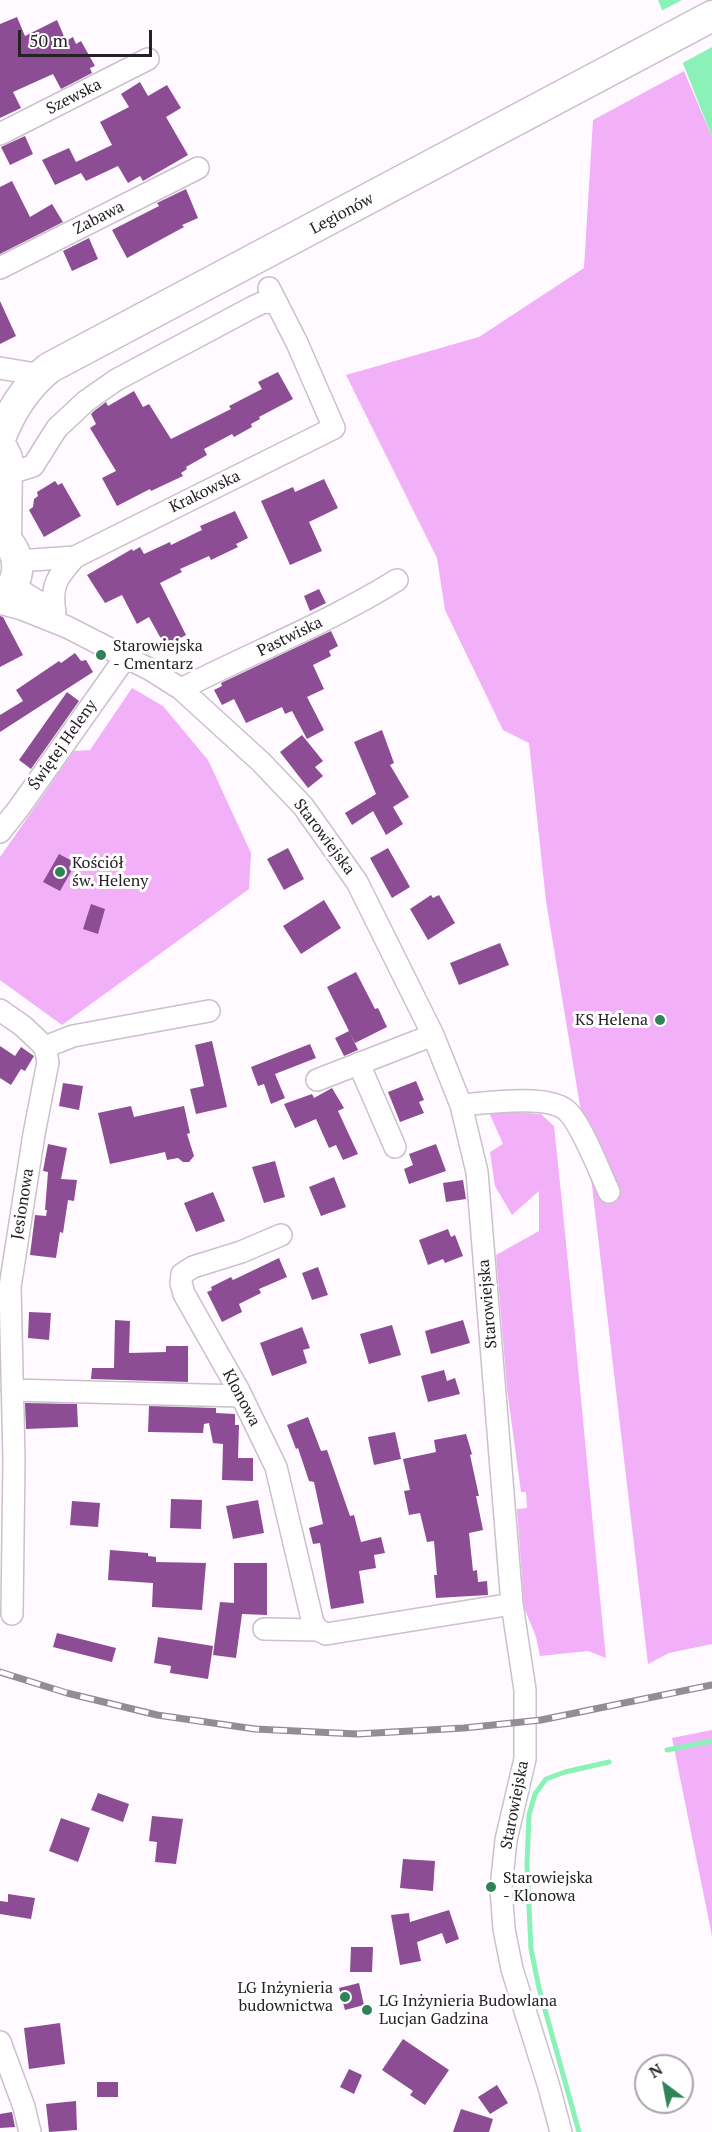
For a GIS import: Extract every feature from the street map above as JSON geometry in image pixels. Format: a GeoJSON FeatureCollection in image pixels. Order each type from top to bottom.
{"type":"FeatureCollection","features":[{"type":"Feature","properties":{"kind":"main road","name":"Legionów"},"geometry":{"type":"LineString","coordinates":[[0,438],[17,402],[26,389],[42,375],[139,320],[712,16]]}},
{"type":"Feature","properties":{"kind":"main road"},"geometry":{"type":"LineString","coordinates":[[0,444],[7,458],[6,571]]}},
{"type":"Feature","properties":{"kind":"street","name":"Szewska"},"geometry":{"type":"LineString","coordinates":[[0,134],[148,59]]}},
{"type":"Feature","properties":{"kind":"street","name":"Zabawa"},"geometry":{"type":"LineString","coordinates":[[0,268],[198,168]]}},
{"type":"Feature","properties":{"kind":"street","name":"Krakowska"},"geometry":{"type":"LineString","coordinates":[[6,571],[75,557],[334,428],[273,295],[264,302],[116,380],[83,404],[57,428],[33,466],[7,474]]}},
{"type":"Feature","properties":{"kind":"street"},"geometry":{"type":"LineString","coordinates":[[0,368],[42,375]]}},
{"type":"Feature","properties":{"kind":"street","name":"Krakowska"},"geometry":{"type":"LineString","coordinates":[[61,619],[54,590],[58,576],[75,557]]}},
{"type":"Feature","properties":{"kind":"street","name":"Starowiejska"},"geometry":{"type":"LineString","coordinates":[[6,571],[61,619],[182,689],[261,762],[303,806],[357,882],[433,1035],[461,1105],[477,1172],[512,1604],[525,1690],[525,1759],[506,1840],[501,1888],[504,1929],[512,1969],[561,2132]]}},
{"type":"Feature","properties":{"kind":"street","name":"Pastwiska"},"geometry":{"type":"LineString","coordinates":[[182,689],[310,628],[397,580]]}},
{"type":"Feature","properties":{"kind":"street","name":"Świętej Heleny"},"geometry":{"type":"LineString","coordinates":[[0,832],[125,658]]}},
{"type":"Feature","properties":{"kind":"street"},"geometry":{"type":"LineString","coordinates":[[0,1010],[23,1026],[45,1047],[73,1036],[209,1011]]}},
{"type":"Feature","properties":{"kind":"street"},"geometry":{"type":"LineString","coordinates":[[317,1080],[433,1035]]}},
{"type":"Feature","properties":{"kind":"street","name":"Jesionowa"},"geometry":{"type":"LineString","coordinates":[[12,1614],[14,1459],[5,1284],[48,1062],[45,1047]]}},
{"type":"Feature","properties":{"kind":"street"},"geometry":{"type":"LineString","coordinates":[[359,1064],[395,1146]]}},
{"type":"Feature","properties":{"kind":"street"},"geometry":{"type":"LineString","coordinates":[[461,1105],[535,1102],[552,1104],[566,1110],[575,1120],[609,1192]]}},
{"type":"Feature","properties":{"kind":"street","name":"Klonowa"},"geometry":{"type":"LineString","coordinates":[[281,1235],[241,1252],[193,1268],[182,1274],[181,1283],[184,1294],[241,1396],[276,1467],[309,1613],[318,1630]]}},
{"type":"Feature","properties":{"kind":"street"},"geometry":{"type":"LineString","coordinates":[[12,1390],[241,1396]]}},
{"type":"Feature","properties":{"kind":"street"},"geometry":{"type":"LineString","coordinates":[[264,1629],[318,1630],[326,1634],[512,1604]]}},
{"type":"Feature","properties":{"kind":"street"},"geometry":{"type":"LineString","coordinates":[[0,2042],[7,2082],[24,2107],[30,2132]]}},
{"type":"Feature","properties":{"kind":"shaded area"},"geometry":{"type":"Polygon","coordinates":[[[658,0],[712,0],[712,137],[658,0]]]}},
{"type":"Feature","properties":{"kind":"shaded area"},"geometry":{"type":"Polygon","coordinates":[[[684,71],[712,137],[712,1644],[669,1653],[648,1664],[589,1160],[546,901],[529,743],[503,730],[445,610],[437,558],[346,375],[479,337],[584,268],[593,120],[684,71]]]}},
{"type":"Feature","properties":{"kind":"shaded area"},"geometry":{"type":"Polygon","coordinates":[[[132,688],[163,706],[208,760],[251,853],[249,889],[62,1025],[0,980],[0,857],[74,751],[90,750],[132,688]]]}},
{"type":"Feature","properties":{"kind":"shaded area"},"geometry":{"type":"Polygon","coordinates":[[[488,1110],[541,1114],[554,1126],[606,1658],[588,1651],[540,1656],[536,1637],[524,1607],[517,1509],[527,1508],[526,1492],[521,1492],[507,1389],[496,1255],[539,1231],[539,1191],[512,1215],[495,1186],[490,1152],[503,1144],[488,1110]]]}},
{"type":"Feature","properties":{"kind":"shaded area"},"geometry":{"type":"Polygon","coordinates":[[[712,1730],[712,1936],[672,1738],[712,1730]]]}},
{"type":"Feature","properties":{"kind":"pier"},"geometry":{"type":"Polygon","coordinates":[[[682,0],[712,0],[712,47],[679,65],[659,12],[682,0]]]}},
{"type":"Feature","properties":{"kind":"building"},"geometry":{"type":"Polygon","coordinates":[[[17,17],[25,36],[57,20],[66,41],[73,37],[76,44],[81,41],[95,66],[90,68],[92,73],[61,89],[53,74],[13,92],[21,108],[0,118],[0,24],[17,17]]]}},
{"type":"Feature","properties":{"kind":"building"},"geometry":{"type":"Polygon","coordinates":[[[140,82],[148,96],[167,85],[181,108],[166,117],[188,155],[143,181],[140,176],[128,183],[118,166],[86,181],[81,173],[55,185],[42,160],[69,148],[76,162],[112,145],[100,122],[129,107],[121,94],[140,82]]]}},
{"type":"Feature","properties":{"kind":"building"},"geometry":{"type":"Polygon","coordinates":[[[25,136],[33,154],[10,165],[1,147],[25,136]]]}},
{"type":"Feature","properties":{"kind":"building"},"geometry":{"type":"Polygon","coordinates":[[[12,181],[30,217],[52,204],[63,222],[0,254],[0,187],[12,181]]]}},
{"type":"Feature","properties":{"kind":"building"},"geometry":{"type":"Polygon","coordinates":[[[186,189],[198,218],[127,258],[112,230],[159,206],[157,203],[186,189]]]}},
{"type":"Feature","properties":{"kind":"building"},"geometry":{"type":"Polygon","coordinates":[[[89,238],[98,259],[72,271],[63,251],[89,238]]]}},
{"type":"Feature","properties":{"kind":"building"},"geometry":{"type":"Polygon","coordinates":[[[0,301],[16,336],[0,344],[0,301]]]}},
{"type":"Feature","properties":{"kind":"building"},"geometry":{"type":"Polygon","coordinates":[[[278,372],[293,399],[259,417],[260,419],[251,424],[252,427],[234,437],[232,434],[204,449],[207,455],[186,467],[187,469],[181,473],[183,476],[151,491],[150,489],[117,506],[102,478],[116,471],[90,428],[96,424],[91,414],[94,411],[106,402],[108,406],[134,391],[143,407],[149,404],[171,439],[231,409],[229,406],[262,389],[258,382],[278,372]]]}},
{"type":"Feature","properties":{"kind":"building"},"geometry":{"type":"Polygon","coordinates":[[[324,479],[338,508],[309,522],[322,551],[290,565],[261,501],[293,487],[295,492],[324,479]]]}},
{"type":"Feature","properties":{"kind":"building"},"geometry":{"type":"Polygon","coordinates":[[[55,481],[58,485],[62,483],[81,516],[44,537],[29,510],[38,496],[37,492],[55,481]]]}},
{"type":"Feature","properties":{"kind":"building"},"geometry":{"type":"Polygon","coordinates":[[[235,511],[248,538],[236,544],[238,547],[211,560],[209,556],[180,569],[182,572],[160,583],[186,635],[169,644],[160,637],[149,617],[137,624],[122,595],[105,603],[87,575],[132,549],[133,551],[140,547],[144,554],[170,542],[171,545],[202,530],[200,526],[235,511]]]}},
{"type":"Feature","properties":{"kind":"building"},"geometry":{"type":"Polygon","coordinates":[[[319,589],[326,603],[310,611],[304,596],[319,589]]]}},
{"type":"Feature","properties":{"kind":"building"},"geometry":{"type":"Polygon","coordinates":[[[0,616],[3,617],[23,655],[0,667],[0,616]]]}},
{"type":"Feature","properties":{"kind":"building"},"geometry":{"type":"Polygon","coordinates":[[[331,631],[338,646],[329,651],[331,656],[313,665],[324,689],[307,697],[324,730],[307,739],[292,711],[285,714],[282,707],[246,723],[234,699],[222,705],[214,690],[222,686],[221,683],[331,631]]]}},
{"type":"Feature","properties":{"kind":"building"},"geometry":{"type":"Polygon","coordinates":[[[75,653],[81,661],[86,660],[93,672],[0,732],[0,715],[23,701],[16,690],[75,653]]]}},
{"type":"Feature","properties":{"kind":"building"},"geometry":{"type":"Polygon","coordinates":[[[67,692],[79,701],[31,769],[19,760],[67,692]]]}},
{"type":"Feature","properties":{"kind":"building"},"geometry":{"type":"Polygon","coordinates":[[[382,730],[394,763],[390,765],[409,797],[393,807],[403,824],[386,835],[373,811],[352,825],[345,813],[376,794],[354,742],[382,730]]]}},
{"type":"Feature","properties":{"kind":"building"},"geometry":{"type":"Polygon","coordinates":[[[302,735],[323,761],[315,767],[323,776],[308,788],[280,752],[302,735]]]}},
{"type":"Feature","properties":{"kind":"building"},"geometry":{"type":"Polygon","coordinates":[[[288,848],[304,879],[284,890],[267,859],[288,848]]]}},
{"type":"Feature","properties":{"kind":"building"},"geometry":{"type":"Polygon","coordinates":[[[388,848],[410,887],[392,898],[370,858],[388,848]]]}},
{"type":"Feature","properties":{"kind":"building","name":"Kościół św. Heleny"},"geometry":{"type":"Polygon","coordinates":[[[59,854],[76,863],[60,891],[43,882],[59,854]]]}},
{"type":"Feature","properties":{"kind":"building"},"geometry":{"type":"Polygon","coordinates":[[[431,895],[433,898],[439,895],[455,923],[428,940],[410,909],[431,895]]]}},
{"type":"Feature","properties":{"kind":"building"},"geometry":{"type":"Polygon","coordinates":[[[324,900],[341,928],[301,954],[283,926],[324,900]]]}},
{"type":"Feature","properties":{"kind":"building"},"geometry":{"type":"Polygon","coordinates":[[[91,904],[105,909],[98,934],[83,929],[91,904]]]}},
{"type":"Feature","properties":{"kind":"building"},"geometry":{"type":"Polygon","coordinates":[[[500,943],[509,965],[459,985],[450,963],[500,943]]]}},
{"type":"Feature","properties":{"kind":"building"},"geometry":{"type":"Polygon","coordinates":[[[356,972],[387,1027],[355,1043],[327,987],[356,972]]]}},
{"type":"Feature","properties":{"kind":"building"},"geometry":{"type":"Polygon","coordinates":[[[349,1031],[358,1050],[344,1056],[335,1038],[349,1031]]]}},
{"type":"Feature","properties":{"kind":"building"},"geometry":{"type":"Polygon","coordinates":[[[212,1041],[227,1107],[196,1114],[190,1089],[204,1086],[195,1045],[212,1041]]]}},
{"type":"Feature","properties":{"kind":"building"},"geometry":{"type":"Polygon","coordinates":[[[310,1044],[316,1058],[275,1074],[285,1098],[271,1104],[264,1084],[258,1086],[251,1067],[310,1044]]]}},
{"type":"Feature","properties":{"kind":"building"},"geometry":{"type":"Polygon","coordinates":[[[0,1046],[15,1056],[21,1047],[34,1056],[25,1071],[21,1069],[11,1085],[0,1078],[0,1046]]]}},
{"type":"Feature","properties":{"kind":"building"},"geometry":{"type":"Polygon","coordinates":[[[416,1081],[424,1100],[419,1102],[424,1113],[400,1122],[388,1092],[416,1081]]]}},
{"type":"Feature","properties":{"kind":"building"},"geometry":{"type":"Polygon","coordinates":[[[63,1083],[83,1086],[79,1110],[59,1106],[63,1083]]]}},
{"type":"Feature","properties":{"kind":"building"},"geometry":{"type":"Polygon","coordinates":[[[332,1088],[344,1108],[338,1111],[358,1154],[343,1160],[336,1145],[329,1148],[316,1119],[295,1128],[284,1104],[312,1094],[314,1098],[332,1088]]]}},
{"type":"Feature","properties":{"kind":"building"},"geometry":{"type":"Polygon","coordinates":[[[131,1106],[134,1117],[184,1106],[190,1133],[187,1134],[194,1156],[189,1162],[183,1162],[178,1158],[167,1160],[165,1152],[110,1164],[98,1113],[131,1106]]]}},
{"type":"Feature","properties":{"kind":"building"},"geometry":{"type":"Polygon","coordinates":[[[48,1144],[67,1148],[61,1179],[77,1180],[74,1201],[68,1200],[56,1258],[30,1255],[35,1215],[46,1216],[47,1210],[45,1210],[48,1172],[43,1171],[48,1144]]]}},
{"type":"Feature","properties":{"kind":"building"},"geometry":{"type":"Polygon","coordinates":[[[436,1144],[446,1171],[409,1184],[404,1169],[413,1165],[409,1154],[436,1144]]]}},
{"type":"Feature","properties":{"kind":"building"},"geometry":{"type":"Polygon","coordinates":[[[275,1161],[285,1197],[264,1203],[252,1167],[275,1161]]]}},
{"type":"Feature","properties":{"kind":"building"},"geometry":{"type":"Polygon","coordinates":[[[334,1177],[346,1207],[321,1216],[309,1187],[334,1177]]]}},
{"type":"Feature","properties":{"kind":"building"},"geometry":{"type":"Polygon","coordinates":[[[463,1180],[466,1199],[446,1202],[443,1183],[463,1180]]]}},
{"type":"Feature","properties":{"kind":"building"},"geometry":{"type":"Polygon","coordinates":[[[213,1192],[225,1221],[196,1232],[184,1203],[213,1192]]]}},
{"type":"Feature","properties":{"kind":"building"},"geometry":{"type":"Polygon","coordinates":[[[448,1229],[451,1237],[455,1235],[463,1256],[445,1263],[443,1259],[428,1265],[419,1240],[448,1229]]]}},
{"type":"Feature","properties":{"kind":"building"},"geometry":{"type":"Polygon","coordinates":[[[279,1258],[287,1277],[259,1289],[261,1293],[239,1304],[242,1312],[222,1322],[207,1292],[212,1290],[211,1287],[231,1277],[233,1280],[279,1258]]]}},
{"type":"Feature","properties":{"kind":"building"},"geometry":{"type":"Polygon","coordinates":[[[318,1267],[328,1295],[312,1300],[302,1273],[318,1267]]]}},
{"type":"Feature","properties":{"kind":"building"},"geometry":{"type":"Polygon","coordinates":[[[29,1312],[51,1313],[49,1340],[28,1338],[29,1312]]]}},
{"type":"Feature","properties":{"kind":"building"},"geometry":{"type":"Polygon","coordinates":[[[115,1320],[130,1321],[129,1353],[166,1352],[166,1346],[188,1346],[188,1382],[91,1379],[92,1368],[114,1368],[115,1320]]]}},
{"type":"Feature","properties":{"kind":"building"},"geometry":{"type":"Polygon","coordinates":[[[463,1320],[470,1343],[431,1354],[425,1331],[463,1320]]]}},
{"type":"Feature","properties":{"kind":"building"},"geometry":{"type":"Polygon","coordinates":[[[392,1325],[401,1355],[369,1364],[360,1334],[392,1325]]]}},
{"type":"Feature","properties":{"kind":"building"},"geometry":{"type":"Polygon","coordinates":[[[302,1327],[310,1348],[303,1350],[307,1363],[272,1376],[260,1343],[302,1327]]]}},
{"type":"Feature","properties":{"kind":"building"},"geometry":{"type":"Polygon","coordinates":[[[444,1370],[447,1381],[455,1378],[460,1394],[428,1402],[421,1376],[444,1370]]]}},
{"type":"Feature","properties":{"kind":"building"},"geometry":{"type":"Polygon","coordinates":[[[25,1403],[77,1404],[78,1427],[26,1429],[25,1403]]]}},
{"type":"Feature","properties":{"kind":"building"},"geometry":{"type":"Polygon","coordinates":[[[149,1406],[216,1408],[216,1413],[235,1414],[235,1425],[239,1425],[238,1458],[253,1458],[253,1481],[222,1480],[223,1444],[213,1443],[209,1423],[204,1424],[203,1433],[148,1432],[149,1406]]]}},
{"type":"Feature","properties":{"kind":"building"},"geometry":{"type":"Polygon","coordinates":[[[308,1417],[321,1451],[327,1450],[350,1516],[354,1515],[361,1542],[381,1537],[385,1553],[374,1555],[376,1568],[359,1571],[364,1603],[331,1609],[320,1543],[313,1544],[309,1528],[323,1524],[314,1482],[309,1481],[298,1448],[296,1449],[287,1425],[308,1417]]]}},
{"type":"Feature","properties":{"kind":"building"},"geometry":{"type":"Polygon","coordinates":[[[395,1432],[401,1459],[374,1465],[368,1437],[395,1432]]]}},
{"type":"Feature","properties":{"kind":"building"},"geometry":{"type":"Polygon","coordinates":[[[466,1434],[472,1454],[470,1455],[479,1496],[476,1496],[483,1530],[469,1533],[473,1571],[477,1570],[478,1582],[487,1581],[488,1595],[436,1598],[434,1575],[437,1575],[434,1541],[427,1542],[420,1513],[409,1515],[404,1491],[410,1490],[403,1459],[436,1452],[434,1440],[466,1434]]]}},
{"type":"Feature","properties":{"kind":"building"},"geometry":{"type":"Polygon","coordinates":[[[171,1499],[202,1500],[201,1529],[170,1528],[171,1499]]]}},
{"type":"Feature","properties":{"kind":"building"},"geometry":{"type":"Polygon","coordinates":[[[258,1500],[264,1533],[233,1539],[226,1506],[258,1500]]]}},
{"type":"Feature","properties":{"kind":"building"},"geometry":{"type":"Polygon","coordinates":[[[72,1501],[100,1503],[98,1527],[70,1525],[72,1501]]]}},
{"type":"Feature","properties":{"kind":"building"},"geometry":{"type":"Polygon","coordinates":[[[110,1550],[148,1553],[148,1556],[156,1557],[156,1562],[206,1563],[202,1610],[152,1607],[153,1583],[108,1580],[110,1550]]]}},
{"type":"Feature","properties":{"kind":"building"},"geometry":{"type":"Polygon","coordinates":[[[234,1563],[267,1563],[267,1615],[242,1614],[236,1658],[213,1655],[220,1602],[234,1603],[234,1563]]]}},
{"type":"Feature","properties":{"kind":"building"},"geometry":{"type":"Polygon","coordinates":[[[57,1633],[116,1648],[112,1662],[53,1647],[57,1633]]]}},
{"type":"Feature","properties":{"kind":"building"},"geometry":{"type":"Polygon","coordinates":[[[158,1637],[213,1646],[208,1679],[170,1673],[171,1666],[154,1663],[158,1637]]]}},
{"type":"Feature","properties":{"kind":"building"},"geometry":{"type":"Polygon","coordinates":[[[98,1793],[129,1804],[123,1822],[91,1810],[98,1793]]]}},
{"type":"Feature","properties":{"kind":"building"},"geometry":{"type":"Polygon","coordinates":[[[152,1816],[183,1819],[176,1864],[155,1862],[157,1842],[149,1841],[152,1816]]]}},
{"type":"Feature","properties":{"kind":"building"},"geometry":{"type":"Polygon","coordinates":[[[61,1818],[90,1828],[78,1862],[49,1851],[61,1818]]]}},
{"type":"Feature","properties":{"kind":"building"},"geometry":{"type":"Polygon","coordinates":[[[403,1859],[435,1861],[433,1891],[400,1888],[403,1859]]]}},
{"type":"Feature","properties":{"kind":"building"},"geometry":{"type":"Polygon","coordinates":[[[8,1894],[35,1898],[31,1919],[0,1914],[0,1901],[8,1902],[8,1894]]]}},
{"type":"Feature","properties":{"kind":"building"},"geometry":{"type":"Polygon","coordinates":[[[449,1910],[459,1939],[446,1944],[442,1933],[417,1942],[421,1961],[400,1965],[391,1915],[409,1913],[410,1922],[449,1910]]]}},
{"type":"Feature","properties":{"kind":"building"},"geometry":{"type":"Polygon","coordinates":[[[351,1947],[373,1947],[372,1972],[350,1972],[351,1947]]]}},
{"type":"Feature","properties":{"kind":"building"},"geometry":{"type":"Polygon","coordinates":[[[359,1983],[364,2005],[345,2010],[339,1988],[359,1983]]]}},
{"type":"Feature","properties":{"kind":"building"},"geometry":{"type":"Polygon","coordinates":[[[60,2023],[65,2064],[29,2069],[24,2028],[60,2023]]]}},
{"type":"Feature","properties":{"kind":"building"},"geometry":{"type":"Polygon","coordinates":[[[403,2039],[449,2070],[425,2105],[410,2095],[413,2091],[382,2070],[403,2039]]]}},
{"type":"Feature","properties":{"kind":"building"},"geometry":{"type":"Polygon","coordinates":[[[349,2069],[362,2075],[354,2094],[340,2087],[349,2069]]]}},
{"type":"Feature","properties":{"kind":"building"},"geometry":{"type":"Polygon","coordinates":[[[97,2082],[118,2082],[118,2097],[97,2097],[97,2082]]]}},
{"type":"Feature","properties":{"kind":"building"},"geometry":{"type":"Polygon","coordinates":[[[497,2085],[508,2103],[490,2114],[478,2097],[497,2085]]]}},
{"type":"Feature","properties":{"kind":"building"},"geometry":{"type":"Polygon","coordinates":[[[76,2101],[77,2130],[49,2132],[46,2104],[76,2101]]]}},
{"type":"Feature","properties":{"kind":"building"},"geometry":{"type":"Polygon","coordinates":[[[461,2109],[493,2119],[489,2132],[453,2132],[461,2109]]]}},
{"type":"Feature","properties":{"kind":"building"},"geometry":{"type":"Polygon","coordinates":[[[12,2112],[15,2127],[0,2128],[0,2114],[12,2112]]]}},
{"type":"Feature","properties":{"kind":"waterway"},"geometry":{"type":"LineString","coordinates":[[667,1750],[712,1741]]}},
{"type":"Feature","properties":{"kind":"waterway"},"geometry":{"type":"LineString","coordinates":[[579,2132],[539,1988],[531,1949],[527,1864],[529,1815],[535,1794],[546,1779],[565,1772],[609,1762]]}},
{"type":"Feature","properties":{"kind":"railway"},"geometry":{"type":"LineString","coordinates":[[0,1672],[67,1693],[157,1715],[255,1729],[357,1734],[464,1728],[541,1720],[712,1685]]}},
{"type":"Feature","properties":{"kind":"place","name":"Starowiejska - Cmentarz"},"geometry":{"type":"Point","coordinates":[101,655]}},
{"type":"Feature","properties":{"kind":"place","name":"Kościół św. Heleny"},"geometry":{"type":"Point","coordinates":[60,872]}},
{"type":"Feature","properties":{"kind":"place","name":"KS Helena"},"geometry":{"type":"Point","coordinates":[660,1020]}},
{"type":"Feature","properties":{"kind":"place","name":"Starowiejska - Klonowa"},"geometry":{"type":"Point","coordinates":[491,1887]}},
{"type":"Feature","properties":{"kind":"place","name":"LG Inżynieria budownictwa"},"geometry":{"type":"Point","coordinates":[345,1997]}},
{"type":"Feature","properties":{"kind":"place","name":"LG Inżynieria Budowlana Lucjan Gadzina"},"geometry":{"type":"Point","coordinates":[367,2010]}}]}
